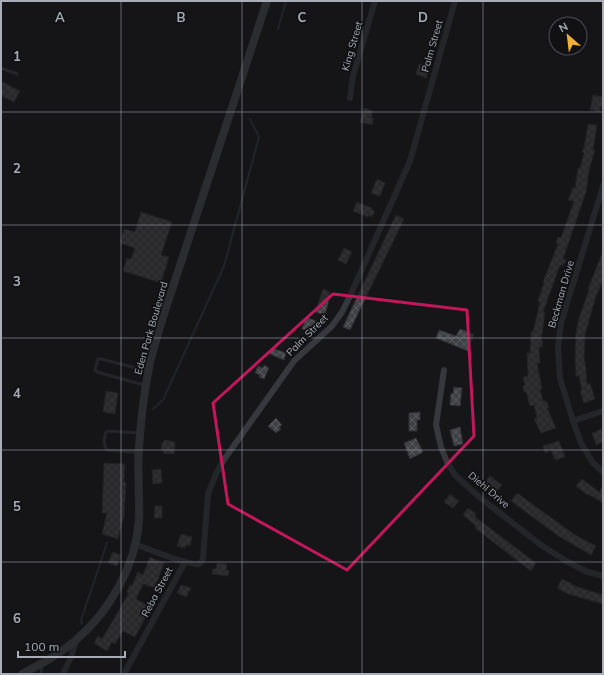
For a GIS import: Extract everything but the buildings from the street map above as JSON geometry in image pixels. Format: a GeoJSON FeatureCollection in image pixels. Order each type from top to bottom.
{"type":"FeatureCollection","features":[{"type":"Feature","properties":{"kind":"main road","name":"Eden Park Boulevard"},"geometry":{"type":"LineString","coordinates":[[22,674],[42,664],[76,641],[92,625],[107,605],[121,582],[129,562],[135,544],[139,520],[139,452],[148,371],[163,317],[266,1]]}},
{"type":"Feature","properties":{"kind":"street","name":"King Street"},"geometry":{"type":"LineString","coordinates":[[350,98],[353,76],[376,1]]}},
{"type":"Feature","properties":{"kind":"street","name":"Palm Street"},"geometry":{"type":"LineString","coordinates":[[135,544],[185,562],[197,564],[203,559],[208,494],[223,461],[294,361],[332,326],[342,312],[351,294],[410,161],[455,1]]}},
{"type":"Feature","properties":{"kind":"street","name":"Beckman Drive"},"geometry":{"type":"LineString","coordinates":[[603,186],[561,323],[558,347],[560,378],[573,421],[581,443],[593,463],[603,472]]}},
{"type":"Feature","properties":{"kind":"street","name":"Diehl Drive"},"geometry":{"type":"LineString","coordinates":[[444,370],[436,425],[441,447],[447,462],[455,475],[478,496],[540,545],[566,562],[588,572],[603,576]]}},
{"type":"Feature","properties":{"kind":"street"},"geometry":{"type":"LineString","coordinates":[[573,421],[603,411]]}},
{"type":"Feature","properties":{"kind":"street","name":"Reba Street"},"geometry":{"type":"LineString","coordinates":[[124,674],[185,562]]}},
{"type":"Feature","properties":{"kind":"street"},"geometry":{"type":"LineString","coordinates":[[63,674],[71,657],[76,641]]}},
{"type":"Feature","properties":{"kind":"lane"},"geometry":{"type":"LineString","coordinates":[[1,68],[17,74]]}},
{"type":"Feature","properties":{"kind":"lane"},"geometry":{"type":"LineString","coordinates":[[146,386],[97,372],[95,370],[98,359],[101,359],[148,371]]}},
{"type":"Feature","properties":{"kind":"lane"},"geometry":{"type":"LineString","coordinates":[[139,452],[107,450],[104,443],[106,432],[109,431],[141,433]]}},
{"type":"Feature","properties":{"kind":"lane"},"geometry":{"type":"LineString","coordinates":[[41,674],[42,664]]}},
{"type":"Feature","properties":{"kind":"highlighted area"},"geometry":{"type":"Polygon","coordinates":[[[333,294],[467,310],[474,436],[347,570],[228,504],[213,403],[333,294]]]}},
{"type":"Feature","properties":{"kind":"waterway"},"geometry":{"type":"LineString","coordinates":[[278,29],[286,1]]}},
{"type":"Feature","properties":{"kind":"waterway"},"geometry":{"type":"LineString","coordinates":[[153,409],[163,400],[224,266],[259,137],[250,119]]}},
{"type":"Feature","properties":{"kind":"waterway"},"geometry":{"type":"LineString","coordinates":[[82,624],[81,620],[107,543]]}}]}
